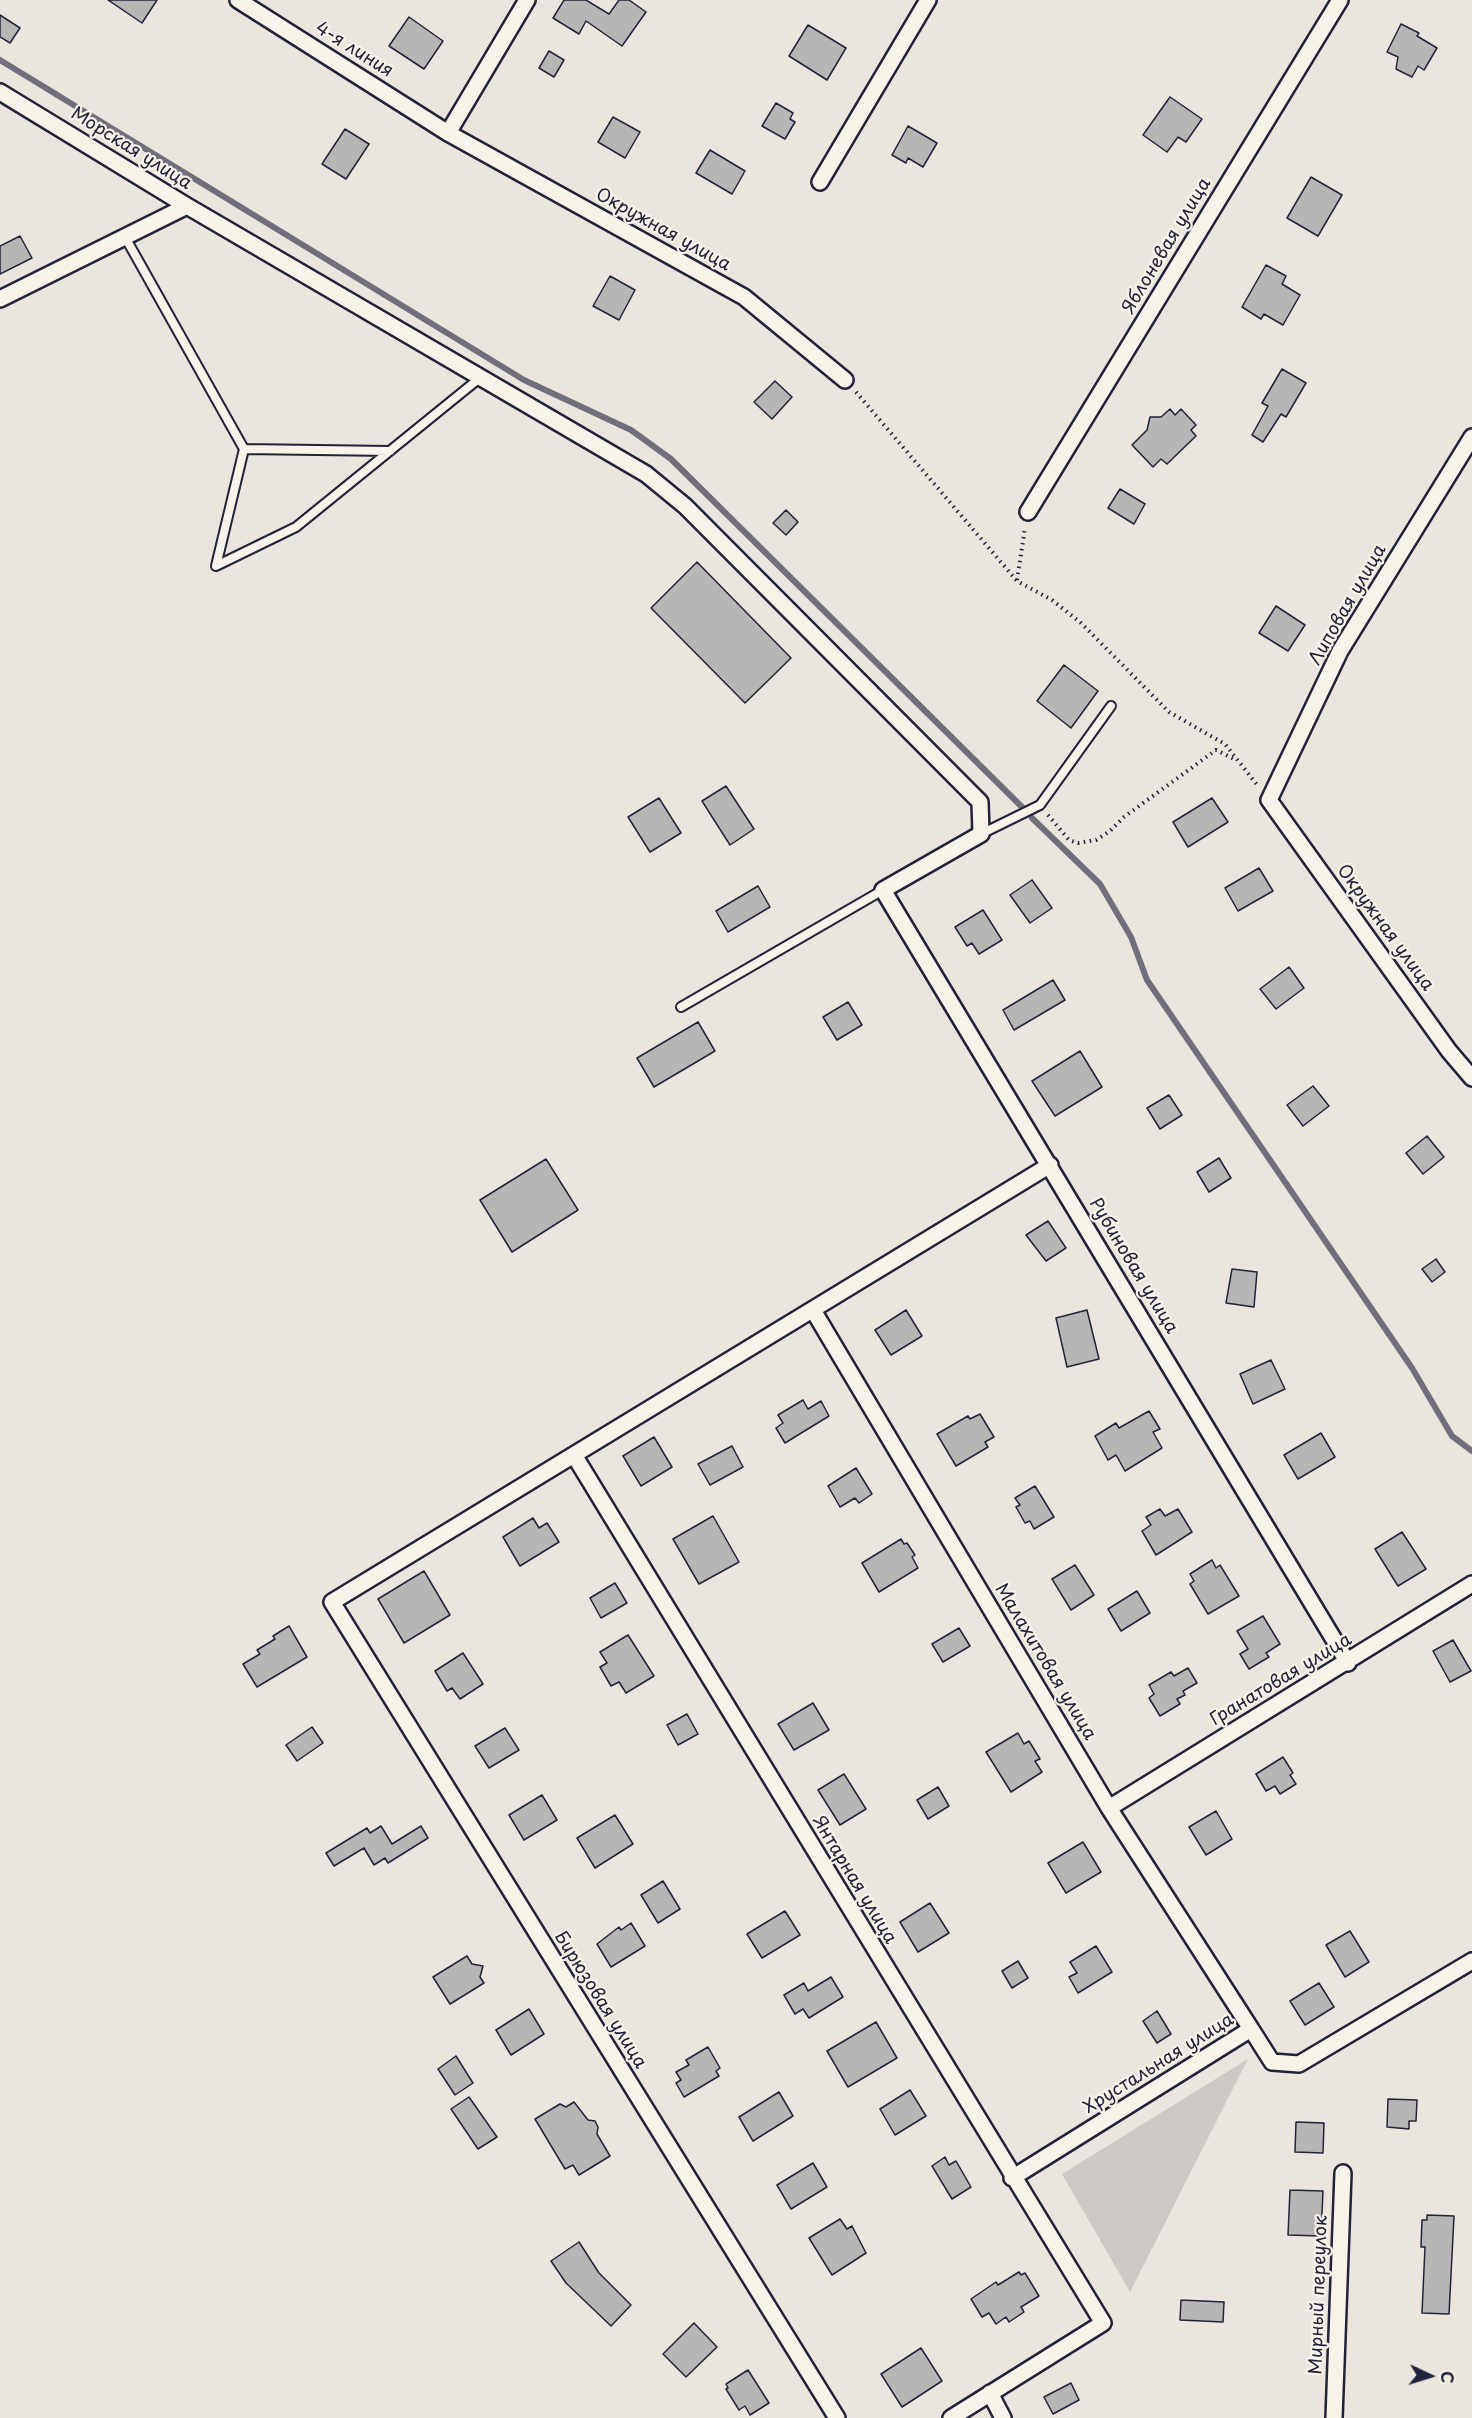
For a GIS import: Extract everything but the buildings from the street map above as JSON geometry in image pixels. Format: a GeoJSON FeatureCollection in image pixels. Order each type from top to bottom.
{"type":"FeatureCollection","features":[{"type":"Feature","properties":{"kind":"street","name":"4-я линия"},"geometry":{"type":"LineString","coordinates":[[238,0],[448,133]]}},
{"type":"Feature","properties":{"kind":"street"},"geometry":{"type":"LineString","coordinates":[[448,133],[527,0]]}},
{"type":"Feature","properties":{"kind":"street"},"geometry":{"type":"LineString","coordinates":[[820,182],[928,0]]}},
{"type":"Feature","properties":{"kind":"street","name":"Яблоневая улица"},"geometry":{"type":"LineString","coordinates":[[1028,512],[1340,0]]}},
{"type":"Feature","properties":{"kind":"street","name":"Морская улица"},"geometry":{"type":"LineString","coordinates":[[0,92],[187,206]]}},
{"type":"Feature","properties":{"kind":"street","name":"Окружная улица"},"geometry":{"type":"LineString","coordinates":[[448,133],[744,297],[845,380]]}},
{"type":"Feature","properties":{"kind":"street"},"geometry":{"type":"LineString","coordinates":[[187,206],[646,474],[685,506],[980,802],[981,834],[883,890]]}},
{"type":"Feature","properties":{"kind":"street","name":"Морская улица"},"geometry":{"type":"LineString","coordinates":[[0,298],[187,206]]}},
{"type":"Feature","properties":{"kind":"street","name":"Липовая улица"},"geometry":{"type":"LineString","coordinates":[[1269,800],[1340,651],[1472,437]]}},
{"type":"Feature","properties":{"kind":"street","name":"Окружная улица"},"geometry":{"type":"LineString","coordinates":[[1269,800],[1449,1051],[1472,1078]]}},
{"type":"Feature","properties":{"kind":"street","name":"Рубиновая улица"},"geometry":{"type":"LineString","coordinates":[[883,890],[1348,1663]]}},
{"type":"Feature","properties":{"kind":"street"},"geometry":{"type":"LineString","coordinates":[[574,1455],[1050,1166]]}},
{"type":"Feature","properties":{"kind":"street","name":"Малахитовая улица"},"geometry":{"type":"LineString","coordinates":[[813,1310],[1109,1808],[1251,2029]]}},
{"type":"Feature","properties":{"kind":"street","name":"Бирюзовая улица"},"geometry":{"type":"LineString","coordinates":[[574,1455],[332,1602],[837,2418]]}},
{"type":"Feature","properties":{"kind":"street","name":"Янтарная улица"},"geometry":{"type":"LineString","coordinates":[[574,1455],[1012,2178],[1103,2323],[990,2393]]}},
{"type":"Feature","properties":{"kind":"street","name":"Гранатовая улица"},"geometry":{"type":"LineString","coordinates":[[1109,1808],[1348,1663],[1472,1584]]}},
{"type":"Feature","properties":{"kind":"street","name":"Хрустальная улица"},"geometry":{"type":"LineString","coordinates":[[1012,2178],[1251,2029],[1272,2062],[1299,2064],[1472,1961]]}},
{"type":"Feature","properties":{"kind":"street","name":"Мирный переулок"},"geometry":{"type":"LineString","coordinates":[[1334,2418],[1344,2173]]}},
{"type":"Feature","properties":{"kind":"street"},"geometry":{"type":"LineString","coordinates":[[951,2418],[990,2393],[1003,2418]]}},
{"type":"Feature","properties":{"kind":"lane"},"geometry":{"type":"LineString","coordinates":[[125,237],[244,449],[216,566],[296,527],[482,377]]}},
{"type":"Feature","properties":{"kind":"lane"},"geometry":{"type":"LineString","coordinates":[[244,449],[390,452]]}},
{"type":"Feature","properties":{"kind":"lane"},"geometry":{"type":"LineString","coordinates":[[981,834],[1040,805],[1111,706]]}},
{"type":"Feature","properties":{"kind":"lane"},"geometry":{"type":"LineString","coordinates":[[681,1006],[883,890]]}},
{"type":"Feature","properties":{"kind":"path"},"geometry":{"type":"LineString","coordinates":[[845,380],[1017,580],[1052,600],[1081,623],[1169,712],[1225,744],[1269,800]]}},
{"type":"Feature","properties":{"kind":"path"},"geometry":{"type":"LineString","coordinates":[[1017,580],[1028,512]]}},
{"type":"Feature","properties":{"kind":"path"},"geometry":{"type":"LineString","coordinates":[[1040,805],[1069,840],[1078,843],[1096,840],[1216,750],[1239,762]]}},
{"type":"Feature","properties":{"kind":"shaded area"},"geometry":{"type":"Polygon","coordinates":[[[1248,2059],[1130,2292],[1062,2174],[1248,2059]]]}},
{"type":"Feature","properties":{"kind":"waterway"},"geometry":{"type":"LineString","coordinates":[[0,60],[524,380],[631,430],[671,459],[1022,807]]}},
{"type":"Feature","properties":{"kind":"waterway"},"geometry":{"type":"LineString","coordinates":[[1032,818],[1100,884],[1131,937],[1147,980],[1412,1368],[1452,1436],[1472,1451]]}}]}
